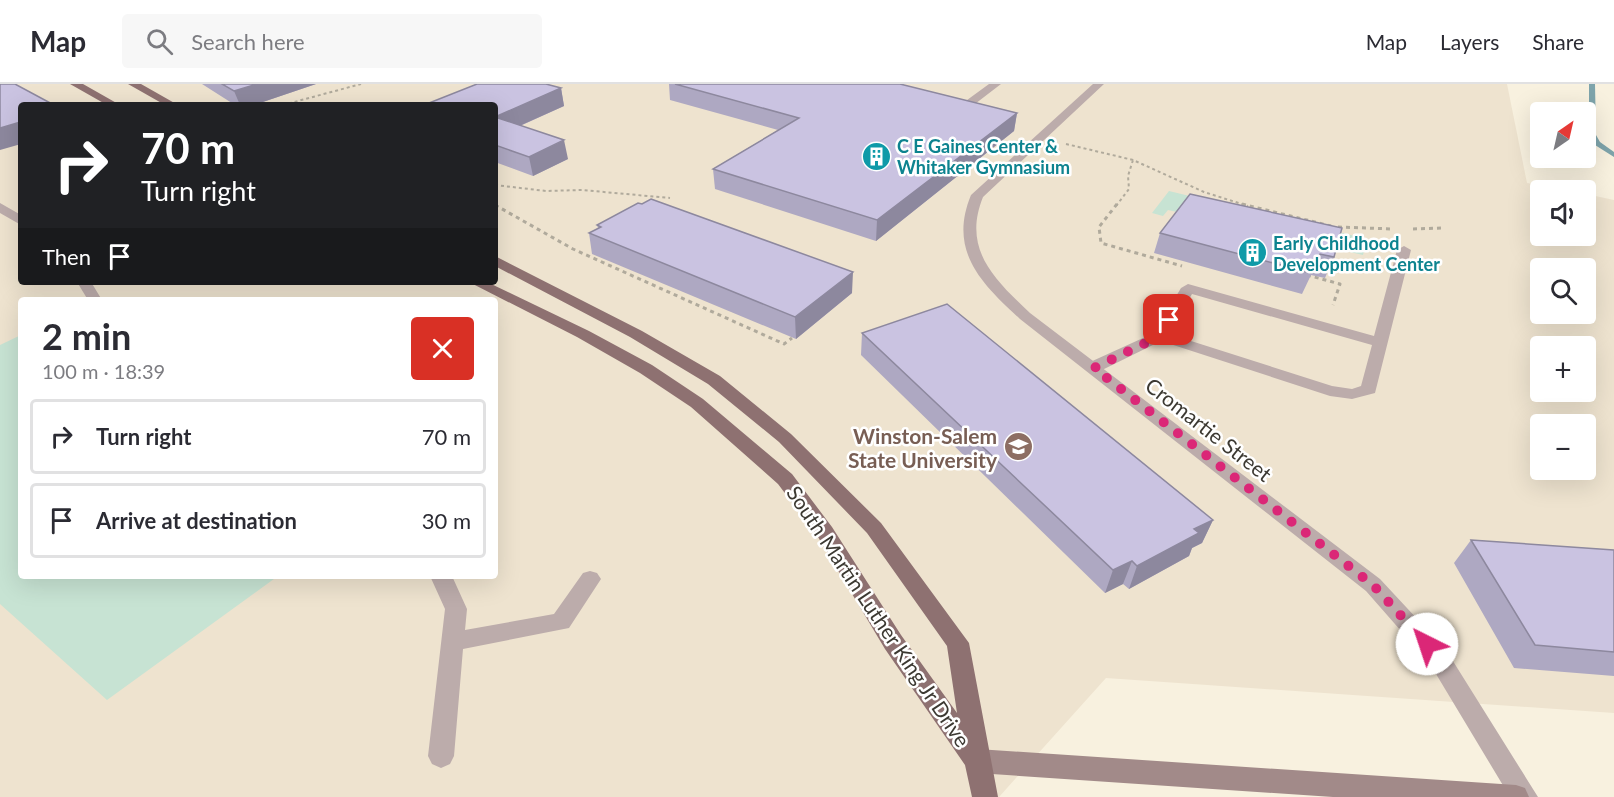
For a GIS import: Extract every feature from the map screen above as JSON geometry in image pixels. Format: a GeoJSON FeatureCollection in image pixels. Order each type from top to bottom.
{"type":"FeatureCollection","features":[{"type":"Feature","properties":{"kind":"main road"},"geometry":{"type":"LineString","coordinates":[[75,84],[109,102]]}},
{"type":"Feature","properties":{"kind":"main road"},"geometry":{"type":"LineString","coordinates":[[133,84],[167,102]]}},
{"type":"Feature","properties":{"kind":"main road","name":"South Martin Luther King Jr Drive"},"geometry":{"type":"LineString","coordinates":[[498,262],[636,334],[714,380],[785,438],[874,528],[958,643],[985,797]]}},
{"type":"Feature","properties":{"kind":"main road","name":"South Martin Luther King Jr Drive"},"geometry":{"type":"LineString","coordinates":[[482,285],[583,334],[646,369],[697,403],[785,479],[825,532],[893,642],[977,761]]}},
{"type":"Feature","properties":{"kind":"main road"},"geometry":{"type":"LineString","coordinates":[[977,761],[1516,797]]}},
{"type":"Feature","properties":{"kind":"street"},"geometry":{"type":"LineString","coordinates":[[967,105],[996,84]]}},
{"type":"Feature","properties":{"kind":"street","name":"Cromartie Street"},"geometry":{"type":"LineString","coordinates":[[1100,84],[977,195],[969,210],[966,226],[970,245],[980,267],[1002,295],[1025,316],[1380,591],[1438,657],[1526,797]]}},
{"type":"Feature","properties":{"kind":"street"},"geometry":{"type":"LineString","coordinates":[[0,207],[18,219]]}},
{"type":"Feature","properties":{"kind":"street"},"geometry":{"type":"LineString","coordinates":[[1160,336],[1330,391],[1352,394],[1369,389],[1404,250]]}},
{"type":"Feature","properties":{"kind":"street"},"geometry":{"type":"LineString","coordinates":[[1094,368],[1160,336],[1188,288],[1381,343]]}},
{"type":"Feature","properties":{"kind":"street"},"geometry":{"type":"LineString","coordinates":[[441,756],[456,609],[442,579]]}},
{"type":"Feature","properties":{"kind":"street"},"geometry":{"type":"LineString","coordinates":[[453,641],[561,622],[590,579]]}},
{"type":"Feature","properties":{"kind":"path"},"geometry":{"type":"LineString","coordinates":[[293,102],[361,84]]}},
{"type":"Feature","properties":{"kind":"path"},"geometry":{"type":"LineString","coordinates":[[1061,143],[1133,160],[1204,192],[1238,203],[1343,228],[1400,229]]}},
{"type":"Feature","properties":{"kind":"path"},"geometry":{"type":"LineString","coordinates":[[1133,160],[1128,176],[1129,189],[1100,227],[1101,243],[1189,267]]}},
{"type":"Feature","properties":{"kind":"path"},"geometry":{"type":"LineString","coordinates":[[498,185],[546,191],[582,190],[670,198]]}},
{"type":"Feature","properties":{"kind":"path"},"geometry":{"type":"LineString","coordinates":[[498,207],[584,255],[784,344],[792,338]]}},
{"type":"Feature","properties":{"kind":"path"},"geometry":{"type":"LineString","coordinates":[[1411,229],[1444,228]]}},
{"type":"Feature","properties":{"kind":"path"},"geometry":{"type":"LineString","coordinates":[[1302,274],[1340,284],[1332,306]]}},
{"type":"Feature","properties":{"kind":"shaded area","name":"Winston-Salem State University"},"geometry":{"type":"Polygon","coordinates":[[[0,84],[1507,84],[1527,183],[1530,184],[1530,246],[1596,246],[1596,196],[1614,200],[1614,713],[1106,678],[999,797],[0,797],[0,84]]]}},
{"type":"Feature","properties":{"kind":"green space"},"geometry":{"type":"Polygon","coordinates":[[[1169,191],[1367,239],[1363,255],[1168,210],[1163,216],[1152,213],[1169,191]]]}},
{"type":"Feature","properties":{"kind":"green space"},"geometry":{"type":"Polygon","coordinates":[[[18,336],[18,579],[274,579],[107,700],[0,604],[0,345],[18,336]]]}},
{"type":"Feature","properties":{"kind":"building"},"geometry":{"type":"Polygon","coordinates":[[[0,84],[15,84],[48,102],[18,102],[18,123],[0,128],[0,84]]]}},
{"type":"Feature","properties":{"kind":"building"},"geometry":{"type":"Polygon","coordinates":[[[222,84],[257,84],[234,91],[222,84]]]}},
{"type":"Feature","properties":{"kind":"building"},"geometry":{"type":"Polygon","coordinates":[[[477,84],[546,84],[561,88],[498,116],[498,102],[432,102],[477,84]]]}},
{"type":"Feature","properties":{"kind":"building","name":"C E Gaines Center & Whitaker Gymnasium"},"geometry":{"type":"Polygon","coordinates":[[[675,84],[900,84],[1017,113],[877,220],[713,169],[799,118],[675,84]]]}},
{"type":"Feature","properties":{"kind":"building"},"geometry":{"type":"Polygon","coordinates":[[[498,118],[564,140],[529,157],[498,146],[498,118]]]}},
{"type":"Feature","properties":{"kind":"building"},"geometry":{"type":"Polygon","coordinates":[[[1190,194],[1342,228],[1334,257],[1320,254],[1311,273],[1160,233],[1190,194]]]}},
{"type":"Feature","properties":{"kind":"building"},"geometry":{"type":"Polygon","coordinates":[[[651,199],[853,272],[795,317],[589,233],[601,227],[597,225],[638,203],[642,204],[651,199]]]}},
{"type":"Feature","properties":{"kind":"building"},"geometry":{"type":"Polygon","coordinates":[[[947,304],[1213,520],[1194,529],[1199,533],[1137,566],[1132,561],[1113,570],[862,333],[947,304]]]}},
{"type":"Feature","properties":{"kind":"building"},"geometry":{"type":"Polygon","coordinates":[[[1471,540],[1614,550],[1614,652],[1535,645],[1471,540]]]}},
{"type":"Feature","properties":{"kind":"waterway"},"geometry":{"type":"LineString","coordinates":[[1592,84],[1592,135],[1598,143],[1614,155]]}},
{"type":"Feature","properties":{"kind":"place","name":"C E Gaines Center & Whitaker Gymnasium"},"geometry":{"type":"Point","coordinates":[876,156]}},
{"type":"Feature","properties":{"kind":"place","name":"Early Childhood Development Center"},"geometry":{"type":"Point","coordinates":[1252,253]}},
{"type":"Feature","properties":{"kind":"place","name":"Winston-Salem State University"},"geometry":{"type":"Point","coordinates":[1018,447]}},
{"type":"Feature","properties":{"kind":"route"},"geometry":{"type":"LineString","coordinates":[[1169,320],[1160,336],[1094,368],[1373,585],[1427,644]]}}]}
